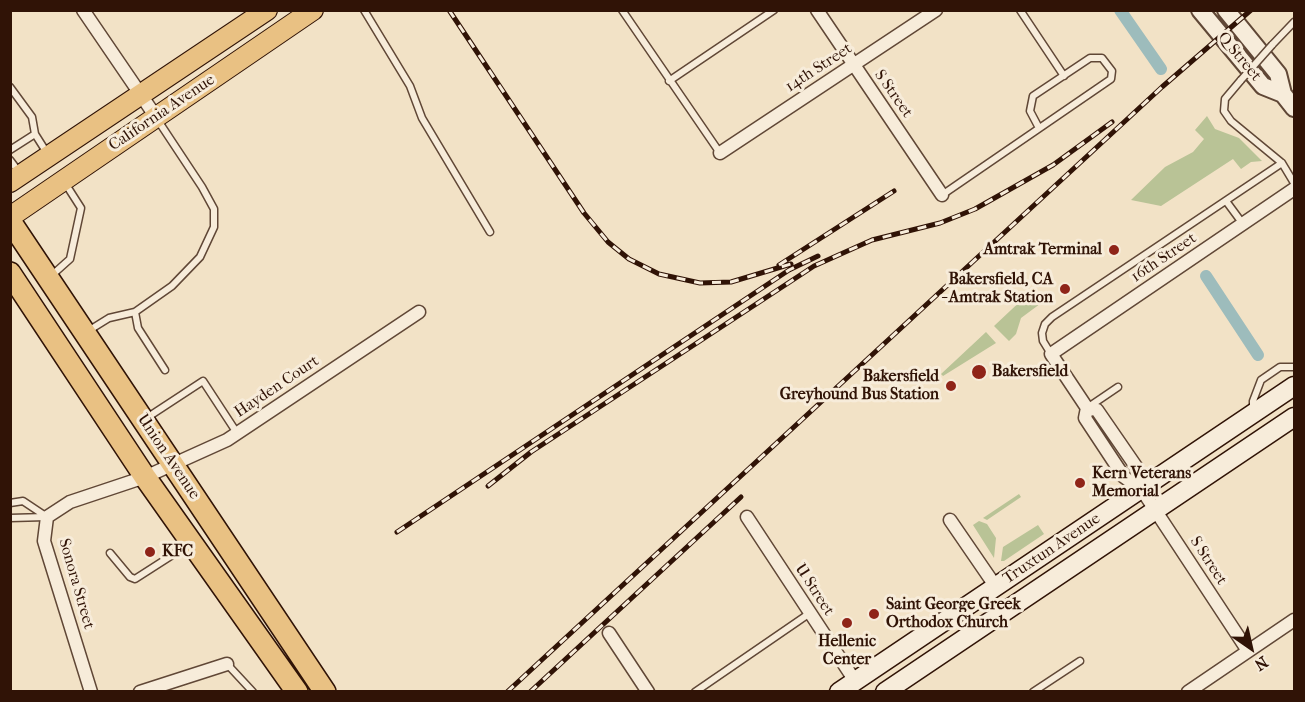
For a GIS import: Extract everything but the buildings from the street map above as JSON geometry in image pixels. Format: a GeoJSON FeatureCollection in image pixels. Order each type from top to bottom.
{"type":"FeatureCollection","features":[{"type":"Feature","properties":{"kind":"highway","name":"Union Avenue"},"geometry":{"type":"LineString","coordinates":[[10,219],[325,692]]}},
{"type":"Feature","properties":{"kind":"highway","name":"Union Avenue"},"geometry":{"type":"LineString","coordinates":[[10,273],[145,477],[297,692]]}},
{"type":"Feature","properties":{"kind":"main road","name":"California Avenue"},"geometry":{"type":"LineString","coordinates":[[14,172],[50,156],[267,10]]}},
{"type":"Feature","properties":{"kind":"main road","name":"California Avenue"},"geometry":{"type":"LineString","coordinates":[[10,219],[313,10]]}},
{"type":"Feature","properties":{"kind":"main road","name":"Truxtun Avenue"},"geometry":{"type":"LineString","coordinates":[[839,692],[1294,386]]}},
{"type":"Feature","properties":{"kind":"main road","name":"Truxtun Avenue"},"geometry":{"type":"LineString","coordinates":[[885,692],[1294,417]]}},
{"type":"Feature","properties":{"kind":"street"},"geometry":{"type":"LineString","coordinates":[[83,10],[156,117]]}},
{"type":"Feature","properties":{"kind":"street","name":"S Street"},"geometry":{"type":"LineString","coordinates":[[817,10],[942,195]]}},
{"type":"Feature","properties":{"kind":"street","name":"14th Street"},"geometry":{"type":"LineString","coordinates":[[720,153],[936,10]]}},
{"type":"Feature","properties":{"kind":"street","name":"Q Street"},"geometry":{"type":"LineString","coordinates":[[1200,10],[1263,86],[1283,94]]}},
{"type":"Feature","properties":{"kind":"street","name":"Q Street"},"geometry":{"type":"LineString","coordinates":[[1226,10],[1278,74],[1283,94],[1294,108]]}},
{"type":"Feature","properties":{"kind":"street","name":"16th Street"},"geometry":{"type":"LineString","coordinates":[[1051,354],[1294,189]]}},
{"type":"Feature","properties":{"kind":"street","name":"Hayden Court"},"geometry":{"type":"LineString","coordinates":[[145,477],[237,433],[419,312]]}},
{"type":"Feature","properties":{"kind":"street","name":"S Street"},"geometry":{"type":"LineString","coordinates":[[1051,354],[1087,408],[1097,410],[1137,468],[1142,489],[1248,651]]}},
{"type":"Feature","properties":{"kind":"street"},"geometry":{"type":"LineString","coordinates":[[47,517],[70,502],[145,477]]}},
{"type":"Feature","properties":{"kind":"street","name":"Sonora Street"},"geometry":{"type":"LineString","coordinates":[[47,517],[44,541],[91,692]]}},
{"type":"Feature","properties":{"kind":"street","name":"U Street"},"geometry":{"type":"LineString","coordinates":[[747,517],[855,681]]}},
{"type":"Feature","properties":{"kind":"street"},"geometry":{"type":"LineString","coordinates":[[950,520],[996,586]]}},
{"type":"Feature","properties":{"kind":"street"},"geometry":{"type":"LineString","coordinates":[[1188,692],[1294,620]]}},
{"type":"Feature","properties":{"kind":"street"},"geometry":{"type":"LineString","coordinates":[[609,633],[648,692]]}},
{"type":"Feature","properties":{"kind":"street"},"geometry":{"type":"LineString","coordinates":[[140,692],[227,664]]}},
{"type":"Feature","properties":{"kind":"lane"},"geometry":{"type":"LineString","coordinates":[[364,10],[410,86],[422,118],[490,231]]}},
{"type":"Feature","properties":{"kind":"lane"},"geometry":{"type":"LineString","coordinates":[[622,10],[720,153]]}},
{"type":"Feature","properties":{"kind":"lane"},"geometry":{"type":"LineString","coordinates":[[669,81],[774,10]]}},
{"type":"Feature","properties":{"kind":"lane"},"geometry":{"type":"LineString","coordinates":[[1020,10],[1064,76]]}},
{"type":"Feature","properties":{"kind":"lane"},"geometry":{"type":"LineString","coordinates":[[1294,22],[1225,99],[1224,111],[1231,121],[1282,163],[1294,183]]}},
{"type":"Feature","properties":{"kind":"lane"},"geometry":{"type":"LineString","coordinates":[[942,195],[1039,128],[1113,76],[1102,58],[1096,56],[1031,99],[1030,111],[1039,128]]}},
{"type":"Feature","properties":{"kind":"lane"},"geometry":{"type":"LineString","coordinates":[[10,87],[32,117],[35,134],[50,156]]}},
{"type":"Feature","properties":{"kind":"lane"},"geometry":{"type":"LineString","coordinates":[[84,332],[109,318],[135,312],[172,286],[200,257],[214,227],[214,210],[202,187],[156,117]]}},
{"type":"Feature","properties":{"kind":"lane"},"geometry":{"type":"LineString","coordinates":[[12,147],[35,134]]}},
{"type":"Feature","properties":{"kind":"lane"},"geometry":{"type":"LineString","coordinates":[[1051,354],[1043,342],[1042,333],[1045,324],[1052,317],[1282,163]]}},
{"type":"Feature","properties":{"kind":"lane"},"geometry":{"type":"LineString","coordinates":[[49,279],[70,259],[81,208],[63,181]]}},
{"type":"Feature","properties":{"kind":"lane"},"geometry":{"type":"LineString","coordinates":[[1227,201],[1243,224]]}},
{"type":"Feature","properties":{"kind":"lane"},"geometry":{"type":"LineString","coordinates":[[135,312],[138,328],[165,370]]}},
{"type":"Feature","properties":{"kind":"lane"},"geometry":{"type":"LineString","coordinates":[[1253,414],[1253,401],[1261,380],[1280,367],[1294,367]]}},
{"type":"Feature","properties":{"kind":"lane"},"geometry":{"type":"LineString","coordinates":[[143,420],[203,381],[237,433]]}},
{"type":"Feature","properties":{"kind":"lane"},"geometry":{"type":"LineString","coordinates":[[1087,408],[1118,387]]}},
{"type":"Feature","properties":{"kind":"lane"},"geometry":{"type":"LineString","coordinates":[[10,503],[23,501],[47,517]]}},
{"type":"Feature","properties":{"kind":"lane"},"geometry":{"type":"LineString","coordinates":[[10,518],[47,517]]}},
{"type":"Feature","properties":{"kind":"lane"},"geometry":{"type":"LineString","coordinates":[[110,553],[129,577],[135,579],[192,542]]}},
{"type":"Feature","properties":{"kind":"lane"},"geometry":{"type":"LineString","coordinates":[[695,692],[810,613]]}},
{"type":"Feature","properties":{"kind":"lane"},"geometry":{"type":"LineString","coordinates":[[1033,692],[1080,661]]}},
{"type":"Feature","properties":{"kind":"lane"},"geometry":{"type":"LineString","coordinates":[[227,664],[253,692]]}},
{"type":"Feature","properties":{"kind":"green space"},"geometry":{"type":"Polygon","coordinates":[[[1207,116],[1215,129],[1239,138],[1262,161],[1251,162],[1241,169],[1233,159],[1161,206],[1131,200],[1165,167],[1193,152],[1204,139],[1195,130],[1207,116]]]}},
{"type":"Feature","properties":{"kind":"green space"},"geometry":{"type":"Polygon","coordinates":[[[1027,295],[1044,301],[1021,318],[1016,334],[1009,341],[994,326],[1027,295]]]}},
{"type":"Feature","properties":{"kind":"green space"},"geometry":{"type":"Polygon","coordinates":[[[986,332],[996,343],[943,376],[941,374],[986,332]]]}},
{"type":"Feature","properties":{"kind":"green space"},"geometry":{"type":"Polygon","coordinates":[[[1019,494],[1021,497],[987,520],[983,518],[1019,494]]]}},
{"type":"Feature","properties":{"kind":"green space"},"geometry":{"type":"Polygon","coordinates":[[[979,521],[987,524],[996,538],[994,558],[973,525],[979,521]]]}},
{"type":"Feature","properties":{"kind":"green space"},"geometry":{"type":"Polygon","coordinates":[[[1038,525],[1044,534],[1001,561],[1003,547],[1038,525]]]}},
{"type":"Feature","properties":{"kind":"waterway"},"geometry":{"type":"LineString","coordinates":[[1120,10],[1161,69]]}},
{"type":"Feature","properties":{"kind":"waterway"},"geometry":{"type":"LineString","coordinates":[[1206,276],[1258,355]]}},
{"type":"Feature","properties":{"kind":"railway"},"geometry":{"type":"LineString","coordinates":[[449,10],[584,213],[608,242],[629,259],[659,274],[700,283],[731,282],[791,264]]}},
{"type":"Feature","properties":{"kind":"railway"},"geometry":{"type":"LineString","coordinates":[[507,692],[1162,87],[1251,10]]}},
{"type":"Feature","properties":{"kind":"railway"},"geometry":{"type":"LineString","coordinates":[[488,486],[531,452],[814,266],[872,240],[940,223],[975,209],[1053,165],[1112,122]]}},
{"type":"Feature","properties":{"kind":"railway"},"geometry":{"type":"LineString","coordinates":[[779,265],[894,191]]}},
{"type":"Feature","properties":{"kind":"railway"},"geometry":{"type":"LineString","coordinates":[[397,532],[789,270],[818,256]]}},
{"type":"Feature","properties":{"kind":"railway"},"geometry":{"type":"LineString","coordinates":[[530,692],[741,497]]}},
{"type":"Feature","properties":{"kind":"place","name":"Amtrak Terminal"},"geometry":{"type":"Point","coordinates":[1114,250]}},
{"type":"Feature","properties":{"kind":"place","name":"Bakersfield, CA - Amtrak Station"},"geometry":{"type":"Point","coordinates":[1065,289]}},
{"type":"Feature","properties":{"kind":"place","name":"Bakersfield"},"geometry":{"type":"Point","coordinates":[979,372]}},
{"type":"Feature","properties":{"kind":"place","name":"Bakersfield Greyhound Bus Station"},"geometry":{"type":"Point","coordinates":[951,386]}},
{"type":"Feature","properties":{"kind":"place","name":"Kern Veterans Memorial"},"geometry":{"type":"Point","coordinates":[1080,483]}},
{"type":"Feature","properties":{"kind":"place","name":"KFC"},"geometry":{"type":"Point","coordinates":[150,552]}},
{"type":"Feature","properties":{"kind":"place","name":"Saint George Greek Orthodox Church"},"geometry":{"type":"Point","coordinates":[874,614]}},
{"type":"Feature","properties":{"kind":"place","name":"Hellenic Center"},"geometry":{"type":"Point","coordinates":[847,623]}}]}
